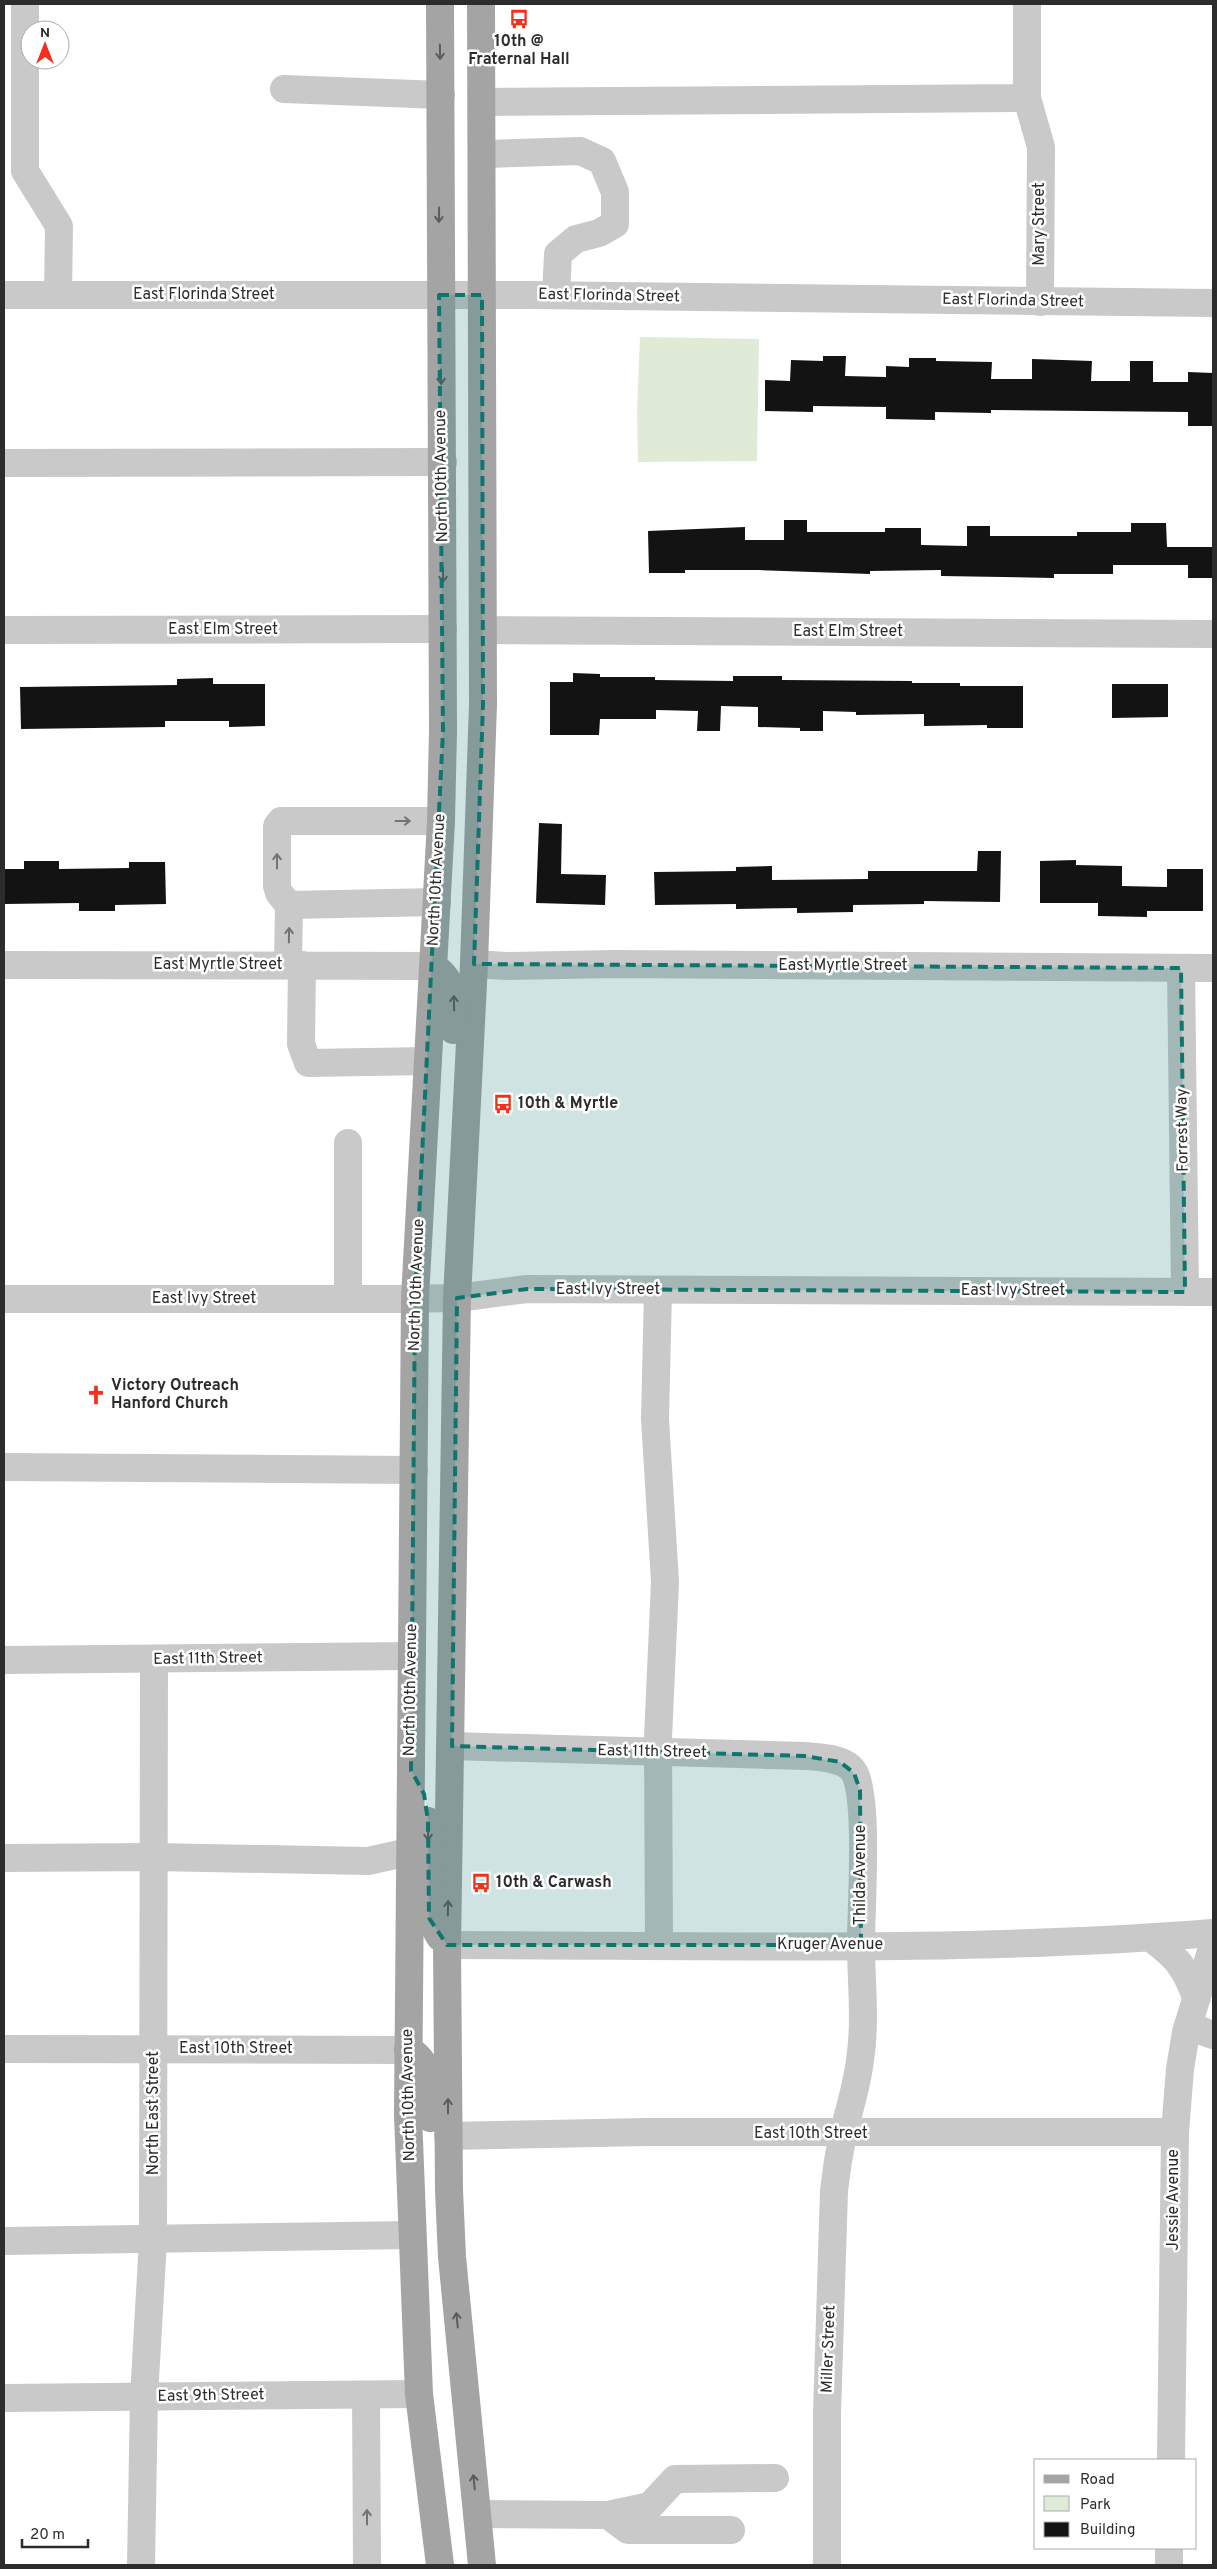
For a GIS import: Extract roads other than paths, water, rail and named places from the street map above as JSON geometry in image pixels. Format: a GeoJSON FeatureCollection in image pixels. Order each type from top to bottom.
{"type":"FeatureCollection","features":[{"type":"Feature","properties":{"kind":"main road","name":"North 10th Avenue"},"geometry":{"type":"LineString","coordinates":[[440,4],[439,295],[443,462],[443,731],[441,821],[415,1298],[408,2050],[412,2235],[419,2394],[440,2565]]}},
{"type":"Feature","properties":{"kind":"main road"},"geometry":{"type":"LineString","coordinates":[[481,4],[483,630],[481,784],[458,1298],[452,1746],[447,1945],[448,2136],[452,2257],[482,2565]]}},
{"type":"Feature","properties":{"kind":"main road"},"geometry":{"type":"LineString","coordinates":[[443,731],[461,819],[457,942],[461,954],[467,961],[474,964]]}},
{"type":"Feature","properties":{"kind":"main road"},"geometry":{"type":"LineString","coordinates":[[433,966],[450,981],[453,993],[453,1096],[465,1138]]}},
{"type":"Feature","properties":{"kind":"main road"},"geometry":{"type":"LineString","coordinates":[[411,1770],[424,1794],[428,1821],[429,1918],[435,1931],[447,1945]]}},
{"type":"Feature","properties":{"kind":"main road"},"geometry":{"type":"LineString","coordinates":[[408,2050],[420,2058],[427,2074],[430,2180],[436,2211],[452,2257]]}},
{"type":"Feature","properties":{"kind":"street"},"geometry":{"type":"LineString","coordinates":[[25,4],[25,171],[59,226],[58,296]]}},
{"type":"Feature","properties":{"kind":"street","name":"Mary Street"},"geometry":{"type":"LineString","coordinates":[[1027,4],[1027,98],[1041,147],[1040,302]]}},
{"type":"Feature","properties":{"kind":"street"},"geometry":{"type":"LineString","coordinates":[[284,89],[441,95]]}},
{"type":"Feature","properties":{"kind":"street"},"geometry":{"type":"LineString","coordinates":[[482,102],[1027,98]]}},
{"type":"Feature","properties":{"kind":"street"},"geometry":{"type":"LineString","coordinates":[[482,154],[580,151],[602,161],[615,192],[615,224],[600,233],[576,239],[558,254],[556,296]]}},
{"type":"Feature","properties":{"kind":"street","name":"East Florinda Street"},"geometry":{"type":"LineString","coordinates":[[4,295],[482,295],[1213,303]]}},
{"type":"Feature","properties":{"kind":"street"},"geometry":{"type":"LineString","coordinates":[[4,463],[443,462]]}},
{"type":"Feature","properties":{"kind":"street","name":"East Elm Street"},"geometry":{"type":"LineString","coordinates":[[4,630],[443,629]]}},
{"type":"Feature","properties":{"kind":"street","name":"East Elm Street"},"geometry":{"type":"LineString","coordinates":[[483,630],[1213,634]]}},
{"type":"Feature","properties":{"kind":"street"},"geometry":{"type":"LineString","coordinates":[[428,1061],[308,1062],[301,1044],[289,905],[279,892],[277,886],[277,826],[281,822],[441,821]]}},
{"type":"Feature","properties":{"kind":"street"},"geometry":{"type":"LineString","coordinates":[[289,905],[437,902]]}},
{"type":"Feature","properties":{"kind":"street","name":"East Myrtle Street"},"geometry":{"type":"LineString","coordinates":[[474,964],[507,966],[615,964],[1213,968]]}},
{"type":"Feature","properties":{"kind":"street","name":"East Myrtle Street"},"geometry":{"type":"LineString","coordinates":[[4,965],[433,966]]}},
{"type":"Feature","properties":{"kind":"street","name":"Forrest Way"},"geometry":{"type":"LineString","coordinates":[[1181,968],[1184,1292]]}},
{"type":"Feature","properties":{"kind":"street"},"geometry":{"type":"LineString","coordinates":[[348,1143],[348,1299]]}},
{"type":"Feature","properties":{"kind":"street","name":"East Ivy Street"},"geometry":{"type":"LineString","coordinates":[[4,1299],[458,1298],[527,1289],[1213,1292]]}},
{"type":"Feature","properties":{"kind":"street"},"geometry":{"type":"LineString","coordinates":[[658,1291],[655,1419],[665,1582],[658,1752],[659,1945]]}},
{"type":"Feature","properties":{"kind":"street"},"geometry":{"type":"LineString","coordinates":[[4,1467],[414,1470]]}},
{"type":"Feature","properties":{"kind":"street","name":"East 11th Street"},"geometry":{"type":"LineString","coordinates":[[4,1660],[412,1656]]}},
{"type":"Feature","properties":{"kind":"street","name":"North East Street"},"geometry":{"type":"LineString","coordinates":[[141,2565],[144,2397],[153,2240],[154,1660]]}},
{"type":"Feature","properties":{"kind":"street","name":"East 11th Street"},"geometry":{"type":"LineString","coordinates":[[452,1746],[825,1757],[849,1767]]}},
{"type":"Feature","properties":{"kind":"street","name":"Thilda Avenue"},"geometry":{"type":"LineString","coordinates":[[843,2134],[860,2060],[863,2014],[861,1945],[862,1827],[860,1790],[854,1773],[849,1767]]}},
{"type":"Feature","properties":{"kind":"street"},"geometry":{"type":"LineString","coordinates":[[4,1858],[154,1857],[368,1861],[409,1852]]}},
{"type":"Feature","properties":{"kind":"street","name":"Kruger Avenue"},"geometry":{"type":"LineString","coordinates":[[447,1945],[861,1945],[1151,1938],[1213,1933]]}},
{"type":"Feature","properties":{"kind":"street"},"geometry":{"type":"LineString","coordinates":[[1151,1938],[1174,1956],[1186,1971],[1196,1997]]}},
{"type":"Feature","properties":{"kind":"street","name":"Jessie Avenue"},"geometry":{"type":"LineString","coordinates":[[1171,2459],[1175,2132],[1180,2069],[1188,2026],[1213,1945]]}},
{"type":"Feature","properties":{"kind":"street"},"geometry":{"type":"LineString","coordinates":[[1188,2026],[1213,2035]]}},
{"type":"Feature","properties":{"kind":"street","name":"East 10th Street"},"geometry":{"type":"LineString","coordinates":[[4,2050],[408,2050]]}},
{"type":"Feature","properties":{"kind":"street","name":"East 10th Street"},"geometry":{"type":"LineString","coordinates":[[448,2136],[647,2132],[843,2134],[1175,2132]]}},
{"type":"Feature","properties":{"kind":"street","name":"Miller Street"},"geometry":{"type":"LineString","coordinates":[[827,2565],[827,2414],[834,2191],[843,2134]]}},
{"type":"Feature","properties":{"kind":"street"},"geometry":{"type":"LineString","coordinates":[[4,2241],[412,2235]]}},
{"type":"Feature","properties":{"kind":"street","name":"East 9th Street"},"geometry":{"type":"LineString","coordinates":[[4,2398],[419,2394]]}},
{"type":"Feature","properties":{"kind":"street"},"geometry":{"type":"LineString","coordinates":[[366,2395],[367,2565]]}},
{"type":"Feature","properties":{"kind":"street"},"geometry":{"type":"LineString","coordinates":[[477,2514],[608,2515],[650,2506],[675,2479],[775,2478]]}},
{"type":"Feature","properties":{"kind":"street"},"geometry":{"type":"LineString","coordinates":[[608,2515],[628,2530],[731,2530]]}},
{"type":"Feature","properties":{"kind":"street"},"geometry":{"type":"LineString","coordinates":[[1169,2549],[1169,2565]]}},
{"type":"Feature","properties":{"kind":"place","name":"10th @ Fraternal Hall"},"geometry":{"type":"Point","coordinates":[519,19]}},
{"type":"Feature","properties":{"kind":"place","name":"10th & Myrtle"},"geometry":{"type":"Point","coordinates":[503,1104]}},
{"type":"Feature","properties":{"kind":"place","name":"Victory Outreach Hanford Church"},"geometry":{"type":"Point","coordinates":[96,1395]}},
{"type":"Feature","properties":{"kind":"place","name":"10th & Carwash"},"geometry":{"type":"Point","coordinates":[481,1883]}}]}
